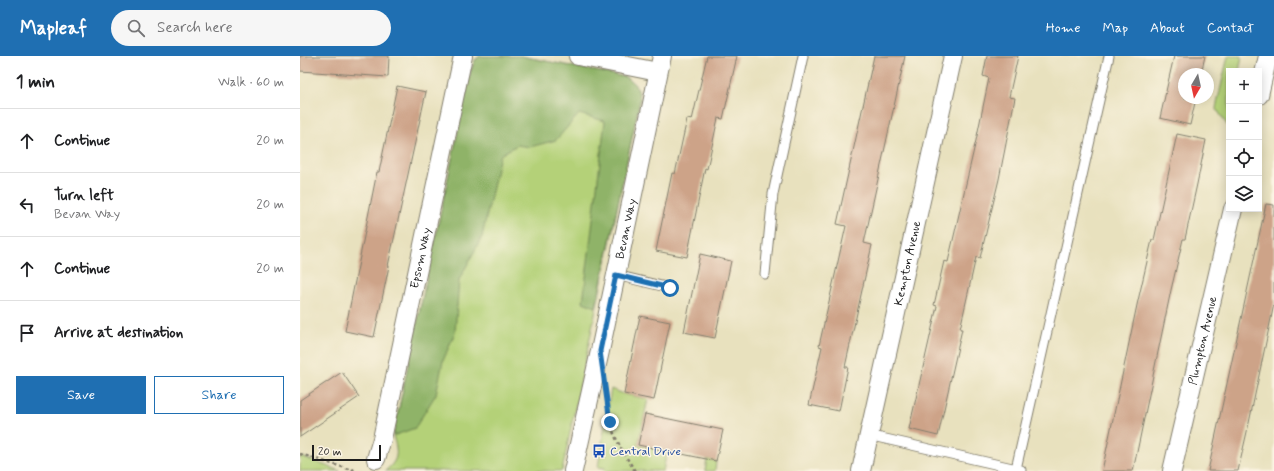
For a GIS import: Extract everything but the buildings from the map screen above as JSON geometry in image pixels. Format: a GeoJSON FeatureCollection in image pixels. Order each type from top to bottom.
{"type":"FeatureCollection","features":[{"type":"Feature","properties":{"kind":"street","name":"Epsom Way"},"geometry":{"type":"LineString","coordinates":[[376,458],[382,439],[463,56]]}},
{"type":"Feature","properties":{"kind":"street"},"geometry":{"type":"LineString","coordinates":[[578,56],[660,64]]}},
{"type":"Feature","properties":{"kind":"street","name":"Kempton Avenue"},"geometry":{"type":"LineString","coordinates":[[861,471],[953,56]]}},
{"type":"Feature","properties":{"kind":"street"},"geometry":{"type":"LineString","coordinates":[[1262,86],[1270,61]]}},
{"type":"Feature","properties":{"kind":"street","name":"Bevan Way"},"geometry":{"type":"LineString","coordinates":[[573,471],[660,64]]}},
{"type":"Feature","properties":{"kind":"street","name":"Plumpton Avenue"},"geometry":{"type":"LineString","coordinates":[[1172,471],[1232,212]]}},
{"type":"Feature","properties":{"kind":"lane"},"geometry":{"type":"LineString","coordinates":[[765,274],[773,194],[803,56]]}},
{"type":"Feature","properties":{"kind":"lane"},"geometry":{"type":"LineString","coordinates":[[868,435],[1019,470],[1109,56]]}},
{"type":"Feature","properties":{"kind":"lane"},"geometry":{"type":"LineString","coordinates":[[616,275],[670,288]]}},
{"type":"Feature","properties":{"kind":"path"},"geometry":{"type":"LineString","coordinates":[[608,414],[620,448],[635,471]]}},
{"type":"Feature","properties":{"kind":"path"},"geometry":{"type":"LineString","coordinates":[[300,454],[353,470],[376,458]]}},
{"type":"Feature","properties":{"kind":"green space"},"geometry":{"type":"Polygon","coordinates":[[[480,56],[521,56],[625,77],[636,86],[639,92],[640,100],[562,471],[385,471],[393,463],[396,455],[396,447],[393,436],[471,70],[475,60],[480,56]]]}},
{"type":"Feature","properties":{"kind":"green space"},"geometry":{"type":"Polygon","coordinates":[[[480,56],[521,56],[625,77],[634,84],[639,92],[640,100],[596,307],[583,302],[605,121],[579,114],[556,140],[530,147],[517,145],[500,155],[482,237],[459,280],[455,332],[443,361],[436,394],[415,428],[393,436],[471,70],[475,60],[480,56]]]}},
{"type":"Feature","properties":{"kind":"green space"},"geometry":{"type":"Polygon","coordinates":[[[1228,56],[1242,56],[1240,68],[1226,68],[1226,123],[1216,108],[1228,56]]]}},
{"type":"Feature","properties":{"kind":"green space"},"geometry":{"type":"Polygon","coordinates":[[[611,389],[624,394],[648,399],[638,445],[667,451],[663,471],[604,471],[605,468],[598,467],[611,389]]]}},
{"type":"Feature","properties":{"kind":"green space"},"geometry":{"type":"Polygon","coordinates":[[[300,456],[340,471],[300,471],[300,456]]]}},
{"type":"Feature","properties":{"kind":"green space"},"geometry":{"type":"Polygon","coordinates":[[[707,459],[716,461],[715,471],[705,471],[707,459]]]}},
{"type":"Feature","properties":{"kind":"place","name":"Central Drive"},"geometry":{"type":"Point","coordinates":[599,451]}},
{"type":"Feature","properties":{"kind":"route"},"geometry":{"type":"LineString","coordinates":[[610,422],[600,351],[616,275],[670,288]]}}]}
